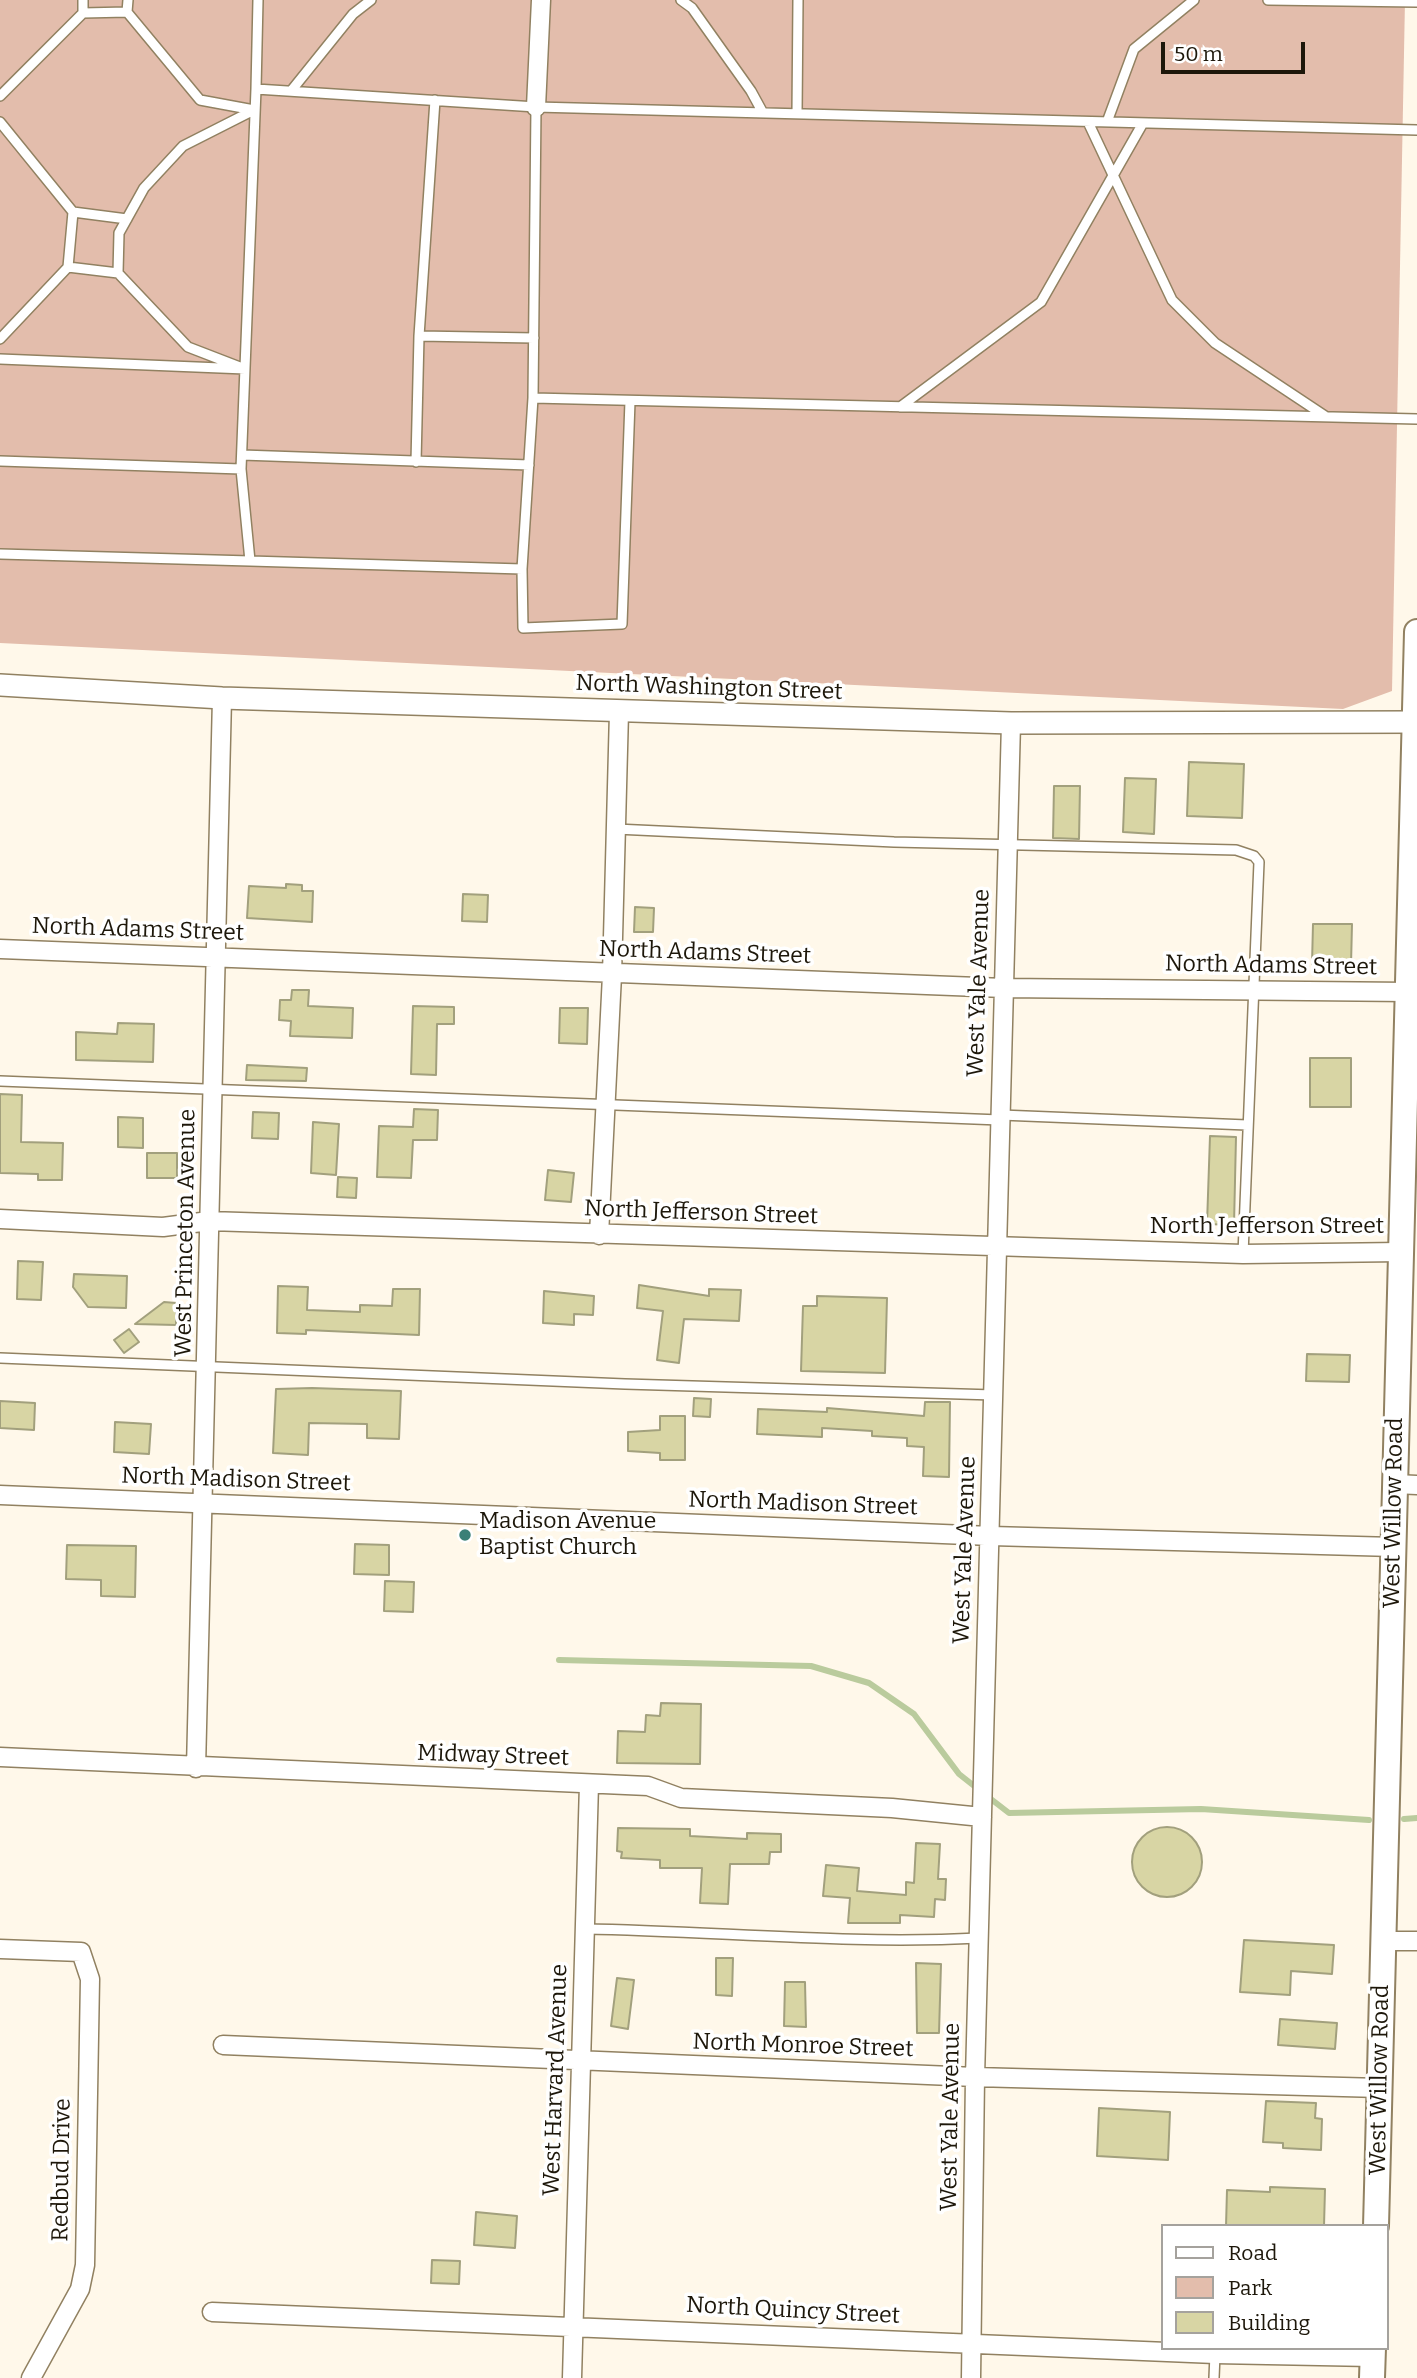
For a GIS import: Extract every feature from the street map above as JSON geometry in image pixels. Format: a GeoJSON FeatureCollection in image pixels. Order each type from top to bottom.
{"type":"FeatureCollection","features":[{"type":"Feature","properties":{"kind":"main road","name":"West Willow Road"},"geometry":{"type":"LineString","coordinates":[[1376,2224],[1394,1547],[1406,1485],[1401,1252],[1417,632]]}},
{"type":"Feature","properties":{"kind":"street"},"geometry":{"type":"LineString","coordinates":[[536,107],[541,0]]}},
{"type":"Feature","properties":{"kind":"street","name":"North Washington Street"},"geometry":{"type":"LineString","coordinates":[[0,685],[222,698],[1011,723],[1416,722]]}},
{"type":"Feature","properties":{"kind":"street","name":"West Princeton Avenue"},"geometry":{"type":"LineString","coordinates":[[196,1768],[222,698]]}},
{"type":"Feature","properties":{"kind":"street"},"geometry":{"type":"LineString","coordinates":[[599,1235],[612,975],[619,712]]}},
{"type":"Feature","properties":{"kind":"street","name":"West Yale Avenue"},"geometry":{"type":"LineString","coordinates":[[971,2378],[975,2077],[1011,723]]}},
{"type":"Feature","properties":{"kind":"street","name":"North Adams Street"},"geometry":{"type":"LineString","coordinates":[[0,949],[612,975],[1004,988],[1408,992]]}},
{"type":"Feature","properties":{"kind":"street","name":"North Jefferson Street"},"geometry":{"type":"LineString","coordinates":[[0,1219],[163,1227],[209,1222],[1242,1254],[1401,1252]]}},
{"type":"Feature","properties":{"kind":"street","name":"North Madison Street"},"geometry":{"type":"LineString","coordinates":[[0,1495],[991,1536],[1394,1547]]}},
{"type":"Feature","properties":{"kind":"street","name":"Midway Street"},"geometry":{"type":"LineString","coordinates":[[0,1758],[648,1786],[681,1798],[892,1808],[982,1816]]}},
{"type":"Feature","properties":{"kind":"street","name":"West Harvard Avenue"},"geometry":{"type":"LineString","coordinates":[[572,2378],[589,1784]]}},
{"type":"Feature","properties":{"kind":"street"},"geometry":{"type":"LineString","coordinates":[[1383,1941],[1417,1941]]}},
{"type":"Feature","properties":{"kind":"street","name":"Redbud Drive"},"geometry":{"type":"LineString","coordinates":[[0,1949],[81,1952],[90,1979],[85,2265],[80,2289],[31,2378]]}},
{"type":"Feature","properties":{"kind":"street","name":"North Monroe Street"},"geometry":{"type":"LineString","coordinates":[[223,2046],[975,2077],[1380,2088]]}},
{"type":"Feature","properties":{"kind":"street","name":"North Quincy Street"},"geometry":{"type":"LineString","coordinates":[[212,2312],[1372,2361]]}},
{"type":"Feature","properties":{"kind":"lane"},"geometry":{"type":"LineString","coordinates":[[83,0],[83,13]]}},
{"type":"Feature","properties":{"kind":"lane"},"geometry":{"type":"LineString","coordinates":[[128,0],[127,12],[200,100],[254,110]]}},
{"type":"Feature","properties":{"kind":"lane"},"geometry":{"type":"LineString","coordinates":[[250,561],[241,469],[258,0]]}},
{"type":"Feature","properties":{"kind":"lane"},"geometry":{"type":"LineString","coordinates":[[291,91],[353,14],[371,0]]}},
{"type":"Feature","properties":{"kind":"lane"},"geometry":{"type":"LineString","coordinates":[[681,0],[692,8],[751,91],[763,113]]}},
{"type":"Feature","properties":{"kind":"lane"},"geometry":{"type":"LineString","coordinates":[[797,114],[798,0]]}},
{"type":"Feature","properties":{"kind":"lane"},"geometry":{"type":"LineString","coordinates":[[1107,122],[1134,49],[1194,0]]}},
{"type":"Feature","properties":{"kind":"lane"},"geometry":{"type":"LineString","coordinates":[[1268,0],[1417,2]]}},
{"type":"Feature","properties":{"kind":"lane"},"geometry":{"type":"LineString","coordinates":[[0,96],[83,13],[127,12]]}},
{"type":"Feature","properties":{"kind":"lane"},"geometry":{"type":"LineString","coordinates":[[256,89],[536,107],[1417,131]]}},
{"type":"Feature","properties":{"kind":"lane"},"geometry":{"type":"LineString","coordinates":[[416,461],[419,336],[435,100]]}},
{"type":"Feature","properties":{"kind":"lane"},"geometry":{"type":"LineString","coordinates":[[536,107],[533,398],[522,569],[523,628],[622,624],[630,401]]}},
{"type":"Feature","properties":{"kind":"lane"},"geometry":{"type":"LineString","coordinates":[[118,273],[119,233],[144,188],[183,146],[254,110]]}},
{"type":"Feature","properties":{"kind":"lane"},"geometry":{"type":"LineString","coordinates":[[0,122],[74,212],[127,219]]}},
{"type":"Feature","properties":{"kind":"lane"},"geometry":{"type":"LineString","coordinates":[[1088,122],[1172,300],[1215,343],[1326,417]]}},
{"type":"Feature","properties":{"kind":"lane"},"geometry":{"type":"LineString","coordinates":[[900,407],[1041,302],[1143,123]]}},
{"type":"Feature","properties":{"kind":"lane"},"geometry":{"type":"LineString","coordinates":[[0,339],[68,267],[74,212]]}},
{"type":"Feature","properties":{"kind":"lane"},"geometry":{"type":"LineString","coordinates":[[68,267],[118,273],[188,346],[245,369]]}},
{"type":"Feature","properties":{"kind":"lane"},"geometry":{"type":"LineString","coordinates":[[419,336],[534,338]]}},
{"type":"Feature","properties":{"kind":"lane"},"geometry":{"type":"LineString","coordinates":[[0,359],[245,369]]}},
{"type":"Feature","properties":{"kind":"lane"},"geometry":{"type":"LineString","coordinates":[[533,398],[1417,419]]}},
{"type":"Feature","properties":{"kind":"lane"},"geometry":{"type":"LineString","coordinates":[[242,456],[529,466]]}},
{"type":"Feature","properties":{"kind":"lane"},"geometry":{"type":"LineString","coordinates":[[0,461],[241,469]]}},
{"type":"Feature","properties":{"kind":"lane"},"geometry":{"type":"LineString","coordinates":[[0,554],[522,569]]}},
{"type":"Feature","properties":{"kind":"lane"},"geometry":{"type":"LineString","coordinates":[[616,829],[1008,845],[1223,849],[1254,856],[1258,862],[1242,1254]]}},
{"type":"Feature","properties":{"kind":"lane"},"geometry":{"type":"LineString","coordinates":[[0,1081],[607,1105],[1247,1125]]}},
{"type":"Feature","properties":{"kind":"lane"},"geometry":{"type":"LineString","coordinates":[[0,1358],[638,1385],[993,1395]]}},
{"type":"Feature","properties":{"kind":"lane"},"geometry":{"type":"LineString","coordinates":[[584,1929],[705,1931],[914,1942],[979,1938]]}},
{"type":"Feature","properties":{"kind":"lane"},"geometry":{"type":"LineString","coordinates":[[1214,2378],[1215,2354]]}},
{"type":"Feature","properties":{"kind":"green space"},"geometry":{"type":"Polygon","coordinates":[[[0,0],[1405,0],[1392,691],[1343,709],[0,643],[0,0]]]}},
{"type":"Feature","properties":{"kind":"building"},"geometry":{"type":"Polygon","coordinates":[[[1189,762],[1244,764],[1242,818],[1187,816],[1189,762]]]}},
{"type":"Feature","properties":{"kind":"building"},"geometry":{"type":"Polygon","coordinates":[[[1125,778],[1156,779],[1154,834],[1123,832],[1125,778]]]}},
{"type":"Feature","properties":{"kind":"building"},"geometry":{"type":"Polygon","coordinates":[[[1054,786],[1080,786],[1079,839],[1053,838],[1054,786]]]}},
{"type":"Feature","properties":{"kind":"building"},"geometry":{"type":"Polygon","coordinates":[[[286,884],[302,885],[302,891],[313,891],[312,922],[247,918],[249,886],[286,888],[286,884]]]}},
{"type":"Feature","properties":{"kind":"building"},"geometry":{"type":"Polygon","coordinates":[[[463,894],[488,895],[487,922],[462,921],[463,894]]]}},
{"type":"Feature","properties":{"kind":"building"},"geometry":{"type":"Polygon","coordinates":[[[635,907],[654,908],[653,932],[634,932],[635,907]]]}},
{"type":"Feature","properties":{"kind":"building"},"geometry":{"type":"Polygon","coordinates":[[[1313,924],[1352,924],[1351,965],[1312,964],[1313,924]]]}},
{"type":"Feature","properties":{"kind":"building"},"geometry":{"type":"Polygon","coordinates":[[[292,990],[309,990],[308,1006],[353,1008],[352,1038],[290,1036],[291,1021],[279,1020],[280,1000],[291,1000],[292,990]]]}},
{"type":"Feature","properties":{"kind":"building"},"geometry":{"type":"Polygon","coordinates":[[[413,1006],[454,1007],[454,1024],[437,1024],[436,1075],[411,1074],[413,1006]]]}},
{"type":"Feature","properties":{"kind":"building"},"geometry":{"type":"Polygon","coordinates":[[[560,1008],[588,1008],[587,1044],[559,1043],[560,1008]]]}},
{"type":"Feature","properties":{"kind":"building"},"geometry":{"type":"Polygon","coordinates":[[[118,1023],[154,1024],[153,1062],[76,1060],[76,1032],[117,1034],[118,1023]]]}},
{"type":"Feature","properties":{"kind":"building"},"geometry":{"type":"Polygon","coordinates":[[[1310,1058],[1351,1058],[1351,1107],[1310,1107],[1310,1058]]]}},
{"type":"Feature","properties":{"kind":"building"},"geometry":{"type":"Polygon","coordinates":[[[247,1065],[307,1068],[306,1081],[246,1080],[247,1065]]]}},
{"type":"Feature","properties":{"kind":"building"},"geometry":{"type":"Polygon","coordinates":[[[0,1094],[22,1095],[21,1142],[63,1143],[62,1180],[38,1180],[38,1174],[0,1173],[0,1094]]]}},
{"type":"Feature","properties":{"kind":"building"},"geometry":{"type":"Polygon","coordinates":[[[414,1109],[438,1110],[437,1140],[413,1140],[411,1178],[377,1177],[379,1126],[413,1127],[414,1109]]]}},
{"type":"Feature","properties":{"kind":"building"},"geometry":{"type":"Polygon","coordinates":[[[253,1112],[279,1113],[278,1139],[252,1138],[253,1112]]]}},
{"type":"Feature","properties":{"kind":"building"},"geometry":{"type":"Polygon","coordinates":[[[118,1117],[143,1118],[143,1148],[118,1147],[118,1117]]]}},
{"type":"Feature","properties":{"kind":"building"},"geometry":{"type":"Polygon","coordinates":[[[313,1122],[339,1124],[336,1175],[311,1173],[313,1122]]]}},
{"type":"Feature","properties":{"kind":"building"},"geometry":{"type":"Polygon","coordinates":[[[1210,1136],[1236,1137],[1234,1225],[1207,1224],[1210,1136]]]}},
{"type":"Feature","properties":{"kind":"building"},"geometry":{"type":"Polygon","coordinates":[[[147,1153],[177,1153],[177,1178],[147,1178],[147,1153]]]}},
{"type":"Feature","properties":{"kind":"building"},"geometry":{"type":"Polygon","coordinates":[[[548,1170],[574,1173],[571,1202],[545,1200],[548,1170]]]}},
{"type":"Feature","properties":{"kind":"building"},"geometry":{"type":"Polygon","coordinates":[[[338,1177],[357,1178],[356,1198],[337,1197],[338,1177]]]}},
{"type":"Feature","properties":{"kind":"building"},"geometry":{"type":"Polygon","coordinates":[[[18,1261],[43,1262],[41,1300],[17,1299],[18,1261]]]}},
{"type":"Feature","properties":{"kind":"building"},"geometry":{"type":"Polygon","coordinates":[[[74,1274],[127,1276],[126,1308],[88,1307],[73,1287],[74,1274]]]}},
{"type":"Feature","properties":{"kind":"building"},"geometry":{"type":"Polygon","coordinates":[[[639,1285],[709,1296],[709,1289],[741,1290],[739,1321],[684,1319],[679,1363],[657,1360],[663,1311],[637,1308],[639,1285]]]}},
{"type":"Feature","properties":{"kind":"building"},"geometry":{"type":"Polygon","coordinates":[[[278,1286],[308,1287],[307,1310],[360,1312],[360,1305],[392,1306],[393,1289],[420,1289],[419,1335],[306,1330],[306,1334],[277,1333],[278,1286]]]}},
{"type":"Feature","properties":{"kind":"building"},"geometry":{"type":"Polygon","coordinates":[[[544,1291],[594,1296],[593,1315],[574,1314],[574,1325],[543,1323],[544,1291]]]}},
{"type":"Feature","properties":{"kind":"building"},"geometry":{"type":"Polygon","coordinates":[[[817,1296],[887,1298],[885,1373],[801,1371],[803,1306],[817,1306],[817,1296]]]}},
{"type":"Feature","properties":{"kind":"building"},"geometry":{"type":"Polygon","coordinates":[[[164,1302],[176,1303],[176,1325],[135,1324],[164,1302]]]}},
{"type":"Feature","properties":{"kind":"building"},"geometry":{"type":"Polygon","coordinates":[[[129,1329],[139,1342],[124,1353],[114,1340],[129,1329]]]}},
{"type":"Feature","properties":{"kind":"building"},"geometry":{"type":"Polygon","coordinates":[[[1307,1354],[1350,1355],[1349,1382],[1306,1381],[1307,1354]]]}},
{"type":"Feature","properties":{"kind":"building"},"geometry":{"type":"Polygon","coordinates":[[[276,1389],[401,1391],[399,1439],[367,1438],[367,1424],[309,1423],[308,1455],[273,1453],[276,1389]]]}},
{"type":"Feature","properties":{"kind":"building"},"geometry":{"type":"Polygon","coordinates":[[[694,1398],[711,1399],[710,1417],[693,1416],[694,1398]]]}},
{"type":"Feature","properties":{"kind":"building"},"geometry":{"type":"Polygon","coordinates":[[[0,1401],[35,1403],[34,1430],[0,1428],[0,1401]]]}},
{"type":"Feature","properties":{"kind":"building"},"geometry":{"type":"Polygon","coordinates":[[[925,1402],[950,1402],[949,1477],[923,1476],[924,1447],[907,1446],[907,1438],[872,1436],[872,1431],[822,1428],[822,1437],[757,1434],[758,1409],[827,1412],[827,1408],[924,1416],[925,1402]]]}},
{"type":"Feature","properties":{"kind":"building"},"geometry":{"type":"Polygon","coordinates":[[[660,1416],[685,1416],[685,1460],[660,1460],[660,1453],[628,1451],[628,1432],[660,1430],[660,1416]]]}},
{"type":"Feature","properties":{"kind":"building"},"geometry":{"type":"Polygon","coordinates":[[[115,1422],[151,1424],[149,1454],[114,1452],[115,1422]]]}},
{"type":"Feature","properties":{"kind":"building"},"geometry":{"type":"Polygon","coordinates":[[[355,1544],[389,1545],[389,1575],[354,1574],[355,1544]]]}},
{"type":"Feature","properties":{"kind":"building"},"geometry":{"type":"Polygon","coordinates":[[[67,1545],[136,1546],[135,1597],[101,1596],[101,1580],[66,1579],[67,1545]]]}},
{"type":"Feature","properties":{"kind":"building"},"geometry":{"type":"Polygon","coordinates":[[[385,1581],[414,1582],[413,1612],[384,1611],[385,1581]]]}},
{"type":"Feature","properties":{"kind":"building"},"geometry":{"type":"Polygon","coordinates":[[[661,1703],[701,1704],[700,1764],[617,1763],[618,1731],[645,1732],[646,1715],[660,1716],[661,1703]]]}},
{"type":"Feature","properties":{"kind":"building"},"geometry":{"type":"Polygon","coordinates":[[[1174,1827],[1187,1833],[1196,1842],[1200,1848],[1200,1876],[1192,1887],[1181,1895],[1160,1897],[1142,1887],[1134,1876],[1132,1855],[1142,1837],[1153,1829],[1174,1827]]]}},
{"type":"Feature","properties":{"kind":"building"},"geometry":{"type":"Polygon","coordinates":[[[618,1828],[690,1829],[690,1836],[747,1839],[747,1833],[781,1834],[781,1852],[770,1852],[769,1864],[730,1864],[728,1904],[700,1903],[702,1868],[660,1868],[660,1860],[621,1858],[622,1852],[617,1851],[618,1828]]]}},
{"type":"Feature","properties":{"kind":"building"},"geometry":{"type":"Polygon","coordinates":[[[916,1843],[940,1844],[938,1879],[946,1879],[945,1900],[935,1899],[934,1917],[900,1915],[900,1923],[848,1923],[850,1898],[823,1896],[826,1865],[859,1868],[857,1891],[906,1895],[906,1882],[914,1883],[916,1843]]]}},
{"type":"Feature","properties":{"kind":"building"},"geometry":{"type":"Polygon","coordinates":[[[1244,1940],[1334,1945],[1332,1974],[1291,1971],[1290,1995],[1240,1992],[1244,1940]]]}},
{"type":"Feature","properties":{"kind":"building"},"geometry":{"type":"Polygon","coordinates":[[[716,1958],[733,1958],[732,1996],[716,1995],[716,1958]]]}},
{"type":"Feature","properties":{"kind":"building"},"geometry":{"type":"Polygon","coordinates":[[[916,1963],[941,1964],[939,2033],[917,2033],[916,1963]]]}},
{"type":"Feature","properties":{"kind":"building"},"geometry":{"type":"Polygon","coordinates":[[[617,1978],[634,1980],[628,2029],[611,2026],[617,1978]]]}},
{"type":"Feature","properties":{"kind":"building"},"geometry":{"type":"Polygon","coordinates":[[[785,1982],[805,1982],[806,2027],[784,2026],[785,1982]]]}},
{"type":"Feature","properties":{"kind":"building"},"geometry":{"type":"Polygon","coordinates":[[[1280,2019],[1337,2023],[1335,2049],[1278,2045],[1280,2019]]]}},
{"type":"Feature","properties":{"kind":"building"},"geometry":{"type":"Polygon","coordinates":[[[1266,2101],[1316,2103],[1315,2118],[1322,2119],[1321,2150],[1283,2148],[1283,2143],[1263,2142],[1266,2101]]]}},
{"type":"Feature","properties":{"kind":"building"},"geometry":{"type":"Polygon","coordinates":[[[1099,2108],[1170,2112],[1168,2160],[1097,2156],[1099,2108]]]}},
{"type":"Feature","properties":{"kind":"building"},"geometry":{"type":"Polygon","coordinates":[[[1270,2187],[1325,2189],[1324,2224],[1226,2224],[1227,2190],[1270,2192],[1270,2187]]]}},
{"type":"Feature","properties":{"kind":"building"},"geometry":{"type":"Polygon","coordinates":[[[476,2212],[517,2216],[515,2248],[474,2245],[476,2212]]]}},
{"type":"Feature","properties":{"kind":"building"},"geometry":{"type":"Polygon","coordinates":[[[432,2260],[460,2261],[459,2284],[431,2283],[432,2260]]]}},
{"type":"Feature","properties":{"kind":"waterway"},"geometry":{"type":"LineString","coordinates":[[559,1660],[811,1666],[869,1683],[914,1714],[959,1774],[978,1789]]}},
{"type":"Feature","properties":{"kind":"waterway"},"geometry":{"type":"LineString","coordinates":[[987,1796],[1009,1813],[1201,1809],[1369,1820]]}},
{"type":"Feature","properties":{"kind":"waterway"},"geometry":{"type":"LineString","coordinates":[[1404,1819],[1417,1818]]}},
{"type":"Feature","properties":{"kind":"place","name":"Madison Avenue Baptist Church"},"geometry":{"type":"Point","coordinates":[465,1535]}}]}
